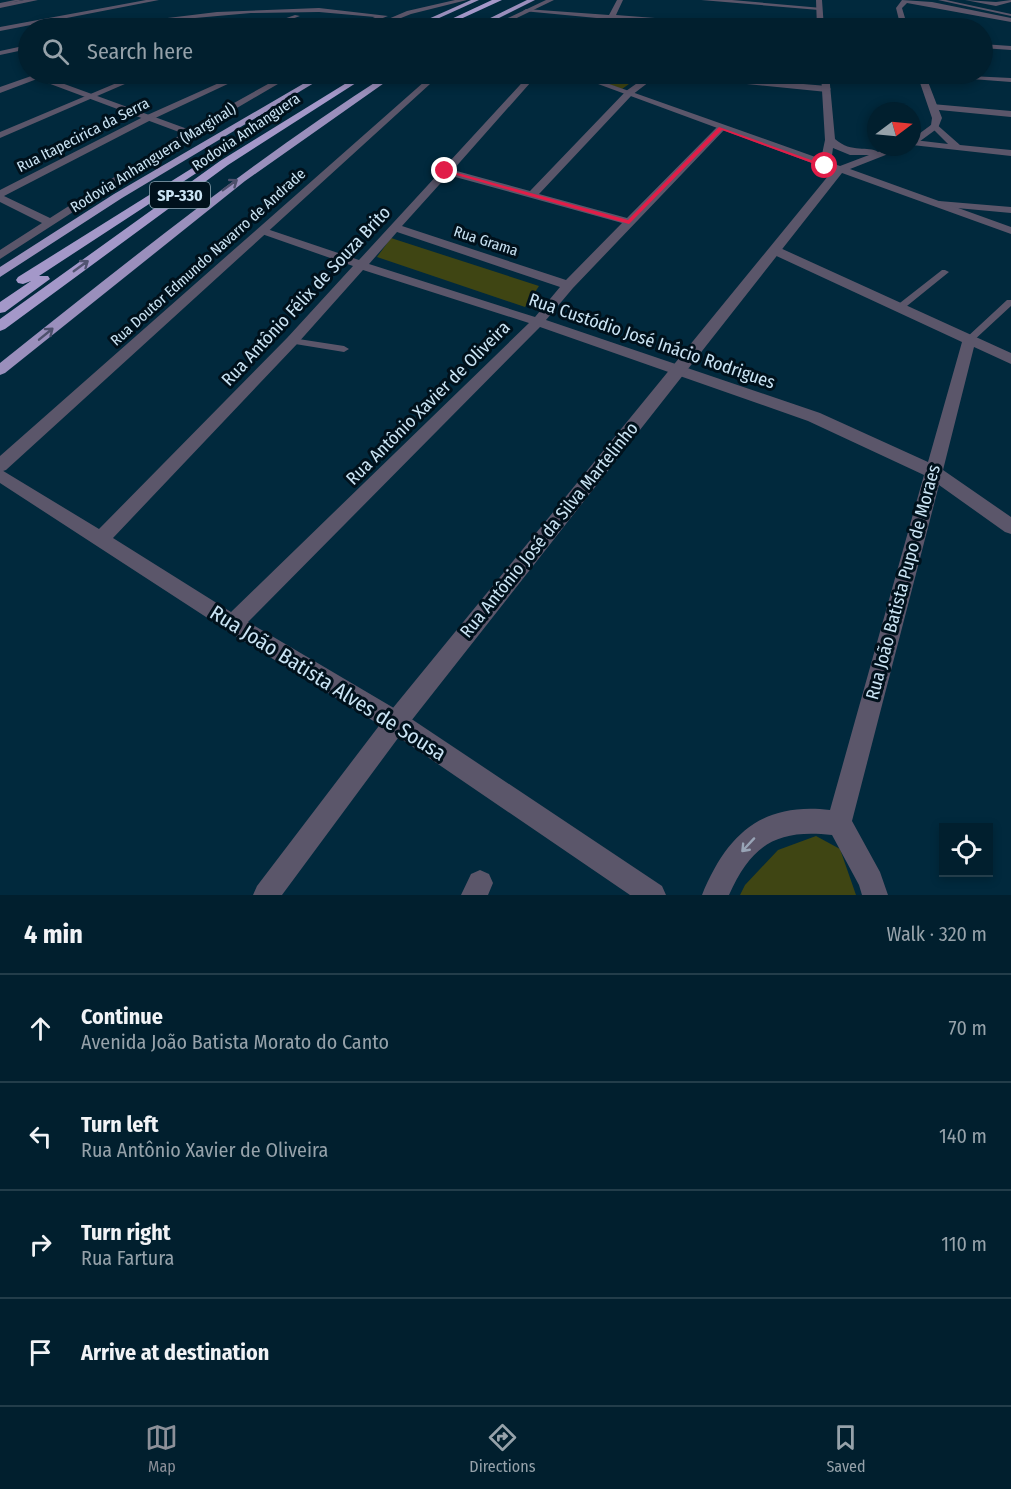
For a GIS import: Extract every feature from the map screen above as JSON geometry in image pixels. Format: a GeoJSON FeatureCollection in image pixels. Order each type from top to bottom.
{"type":"FeatureCollection","features":[{"type":"Feature","properties":{"kind":"highway"},"geometry":{"type":"LineString","coordinates":[[435,18],[476,0]]}},
{"type":"Feature","properties":{"kind":"highway"},"geometry":{"type":"LineString","coordinates":[[495,18],[532,0]]}},
{"type":"Feature","properties":{"kind":"highway"},"geometry":{"type":"LineString","coordinates":[[461,18],[501,2]]}},
{"type":"Feature","properties":{"kind":"highway"},"geometry":{"type":"LineString","coordinates":[[470,18],[501,2]]}},
{"type":"Feature","properties":{"kind":"highway","name":"Rodovia Anhanguera (Marginal)"},"geometry":{"type":"LineString","coordinates":[[0,273],[157,172],[308,84]]}},
{"type":"Feature","properties":{"kind":"highway","name":"Rodovia Anhanguera"},"geometry":{"type":"LineString","coordinates":[[0,309],[263,124],[333,84]]}},
{"type":"Feature","properties":{"kind":"highway","name":"Rodovia Anhanguera"},"geometry":{"type":"LineString","coordinates":[[0,326],[224,163],[350,84]]}},
{"type":"Feature","properties":{"kind":"highway"},"geometry":{"type":"LineString","coordinates":[[0,370],[211,200],[297,136],[378,84]]}},
{"type":"Feature","properties":{"kind":"highway"},"geometry":{"type":"LineString","coordinates":[[0,295],[221,153]]}},
{"type":"Feature","properties":{"kind":"street"},"geometry":{"type":"LineString","coordinates":[[0,4],[35,0]]}},
{"type":"Feature","properties":{"kind":"street"},"geometry":{"type":"LineString","coordinates":[[57,18],[156,0]]}},
{"type":"Feature","properties":{"kind":"street"},"geometry":{"type":"LineString","coordinates":[[380,18],[430,0]]}},
{"type":"Feature","properties":{"kind":"street"},"geometry":{"type":"LineString","coordinates":[[395,18],[409,12],[464,0]]}},
{"type":"Feature","properties":{"kind":"street"},"geometry":{"type":"LineString","coordinates":[[512,18],[551,0]]}},
{"type":"Feature","properties":{"kind":"street"},"geometry":{"type":"LineString","coordinates":[[612,17],[620,0]]}},
{"type":"Feature","properties":{"kind":"street"},"geometry":{"type":"LineString","coordinates":[[704,0],[819,8]]}},
{"type":"Feature","properties":{"kind":"street"},"geometry":{"type":"LineString","coordinates":[[819,0],[820,18]]}},
{"type":"Feature","properties":{"kind":"street"},"geometry":{"type":"LineString","coordinates":[[951,0],[1011,14]]}},
{"type":"Feature","properties":{"kind":"street"},"geometry":{"type":"LineString","coordinates":[[969,0],[996,4],[1010,0]]}},
{"type":"Feature","properties":{"kind":"street"},"geometry":{"type":"LineString","coordinates":[[901,1],[932,4],[1011,20]]}},
{"type":"Feature","properties":{"kind":"street"},"geometry":{"type":"LineString","coordinates":[[901,1],[976,18]]}},
{"type":"Feature","properties":{"kind":"street"},"geometry":{"type":"LineString","coordinates":[[901,1],[899,8],[902,18]]}},
{"type":"Feature","properties":{"kind":"street"},"geometry":{"type":"LineString","coordinates":[[290,18],[338,2]]}},
{"type":"Feature","properties":{"kind":"street"},"geometry":{"type":"LineString","coordinates":[[87,6],[104,16]]}},
{"type":"Feature","properties":{"kind":"street"},"geometry":{"type":"LineString","coordinates":[[190,18],[312,10],[385,16]]}},
{"type":"Feature","properties":{"kind":"street"},"geometry":{"type":"LineString","coordinates":[[526,11],[625,18]]}},
{"type":"Feature","properties":{"kind":"street"},"geometry":{"type":"LineString","coordinates":[[202,18],[209,16]]}},
{"type":"Feature","properties":{"kind":"street"},"geometry":{"type":"LineString","coordinates":[[993,22],[1011,26]]}},
{"type":"Feature","properties":{"kind":"street"},"geometry":{"type":"LineString","coordinates":[[0,29],[18,26]]}},
{"type":"Feature","properties":{"kind":"street"},"geometry":{"type":"LineString","coordinates":[[993,47],[1011,48]]}},
{"type":"Feature","properties":{"kind":"street"},"geometry":{"type":"LineString","coordinates":[[0,53],[18,49]]}},
{"type":"Feature","properties":{"kind":"street"},"geometry":{"type":"LineString","coordinates":[[993,79],[1011,80]]}},
{"type":"Feature","properties":{"kind":"street"},"geometry":{"type":"LineString","coordinates":[[0,90],[18,83]]}},
{"type":"Feature","properties":{"kind":"street"},"geometry":{"type":"LineString","coordinates":[[62,84],[190,133]]}},
{"type":"Feature","properties":{"kind":"street"},"geometry":{"type":"LineString","coordinates":[[0,135],[119,84]]}},
{"type":"Feature","properties":{"kind":"street","name":"Rua Itapecirica da Serra"},"geometry":{"type":"LineString","coordinates":[[0,194],[148,118],[223,84]]}},
{"type":"Feature","properties":{"kind":"street"},"geometry":{"type":"LineString","coordinates":[[0,255],[190,133],[274,84]]}},
{"type":"Feature","properties":{"kind":"street","name":"Rua Doutor Edmundo Navarro de Andrade"},"geometry":{"type":"LineString","coordinates":[[0,466],[426,84]]}},
{"type":"Feature","properties":{"kind":"street","name":"Rua Antônio Félix de Souza Brito"},"geometry":{"type":"LineString","coordinates":[[100,540],[292,341],[525,84]]}},
{"type":"Feature","properties":{"kind":"street"},"geometry":{"type":"LineString","coordinates":[[606,84],[721,128],[1011,231]]}},
{"type":"Feature","properties":{"kind":"street"},"geometry":{"type":"LineString","coordinates":[[532,195],[629,93],[641,84]]}},
{"type":"Feature","properties":{"kind":"street"},"geometry":{"type":"LineString","coordinates":[[772,84],[827,89]]}},
{"type":"Feature","properties":{"kind":"street"},"geometry":{"type":"LineString","coordinates":[[826,84],[830,140],[827,154],[832,168]]}},
{"type":"Feature","properties":{"kind":"street"},"geometry":{"type":"LineString","coordinates":[[921,137],[934,126],[937,118],[924,84]]}},
{"type":"Feature","properties":{"kind":"street"},"geometry":{"type":"LineString","coordinates":[[932,106],[1011,114]]}},
{"type":"Feature","properties":{"kind":"street"},"geometry":{"type":"LineString","coordinates":[[934,126],[958,148]]}},
{"type":"Feature","properties":{"kind":"street","name":"Rua Antônio Xavier de Oliveira"},"geometry":{"type":"LineString","coordinates":[[233,624],[538,322],[568,285],[721,128]]}},
{"type":"Feature","properties":{"kind":"street"},"geometry":{"type":"LineString","coordinates":[[830,140],[856,159],[856,163]]}},
{"type":"Feature","properties":{"kind":"street"},"geometry":{"type":"LineString","coordinates":[[921,144],[1011,153]]}},
{"type":"Feature","properties":{"kind":"street"},"geometry":{"type":"LineString","coordinates":[[827,154],[867,151]]}},
{"type":"Feature","properties":{"kind":"street"},"geometry":{"type":"LineString","coordinates":[[832,168],[856,163],[873,156]]}},
{"type":"Feature","properties":{"kind":"street","name":"Rua Antônio José da Silva Martelinho"},"geometry":{"type":"LineString","coordinates":[[266,895],[396,722],[774,250],[832,168]]}},
{"type":"Feature","properties":{"kind":"street"},"geometry":{"type":"LineString","coordinates":[[445,171],[629,222]]}},
{"type":"Feature","properties":{"kind":"street"},"geometry":{"type":"LineString","coordinates":[[0,198],[51,223]]}},
{"type":"Feature","properties":{"kind":"street"},"geometry":{"type":"LineString","coordinates":[[939,204],[1011,210]]}},
{"type":"Feature","properties":{"kind":"street","name":"Rua Grama"},"geometry":{"type":"LineString","coordinates":[[394,227],[568,285]]}},
{"type":"Feature","properties":{"kind":"street","name":"Rua Custódio José Inácio Rodrigues"},"geometry":{"type":"LineString","coordinates":[[263,231],[678,369],[814,417],[933,472],[1011,526]]}},
{"type":"Feature","properties":{"kind":"street"},"geometry":{"type":"LineString","coordinates":[[774,250],[1011,359]]}},
{"type":"Feature","properties":{"kind":"street","name":"Rua João Batista Pupo de Moraes"},"geometry":{"type":"LineString","coordinates":[[839,824],[969,340]]}},
{"type":"Feature","properties":{"kind":"street","name":"Rua João Batista Alves de Sousa"},"geometry":{"type":"LineString","coordinates":[[0,475],[233,624],[396,722],[653,895]]}},
{"type":"Feature","properties":{"kind":"street"},"geometry":{"type":"LineString","coordinates":[[715,895],[736,857],[767,829],[799,820],[839,824],[871,881],[875,895]]}},
{"type":"Feature","properties":{"kind":"lane"},"geometry":{"type":"LineString","coordinates":[[0,4],[6,0]]}},
{"type":"Feature","properties":{"kind":"lane"},"geometry":{"type":"LineString","coordinates":[[0,4],[21,0]]}},
{"type":"Feature","properties":{"kind":"lane"},"geometry":{"type":"LineString","coordinates":[[940,0],[1011,14]]}},
{"type":"Feature","properties":{"kind":"lane"},"geometry":{"type":"LineString","coordinates":[[899,308],[945,272]]}},
{"type":"Feature","properties":{"kind":"lane"},"geometry":{"type":"LineString","coordinates":[[969,340],[1010,302]]}},
{"type":"Feature","properties":{"kind":"lane"},"geometry":{"type":"LineString","coordinates":[[292,341],[344,349]]}},
{"type":"Feature","properties":{"kind":"green space"},"geometry":{"type":"Polygon","coordinates":[[[609,84],[629,84],[622,89],[609,84]]]}},
{"type":"Feature","properties":{"kind":"green space"},"geometry":{"type":"Polygon","coordinates":[[[391,238],[539,286],[525,307],[377,257],[391,238]]]}},
{"type":"Feature","properties":{"kind":"green space"},"geometry":{"type":"Polygon","coordinates":[[[816,836],[840,849],[856,895],[740,895],[745,885],[778,850],[816,836]]]}},
{"type":"Feature","properties":{"kind":"route"},"geometry":{"type":"LineString","coordinates":[[445,171],[629,222],[721,128],[825,166]]}}]}
